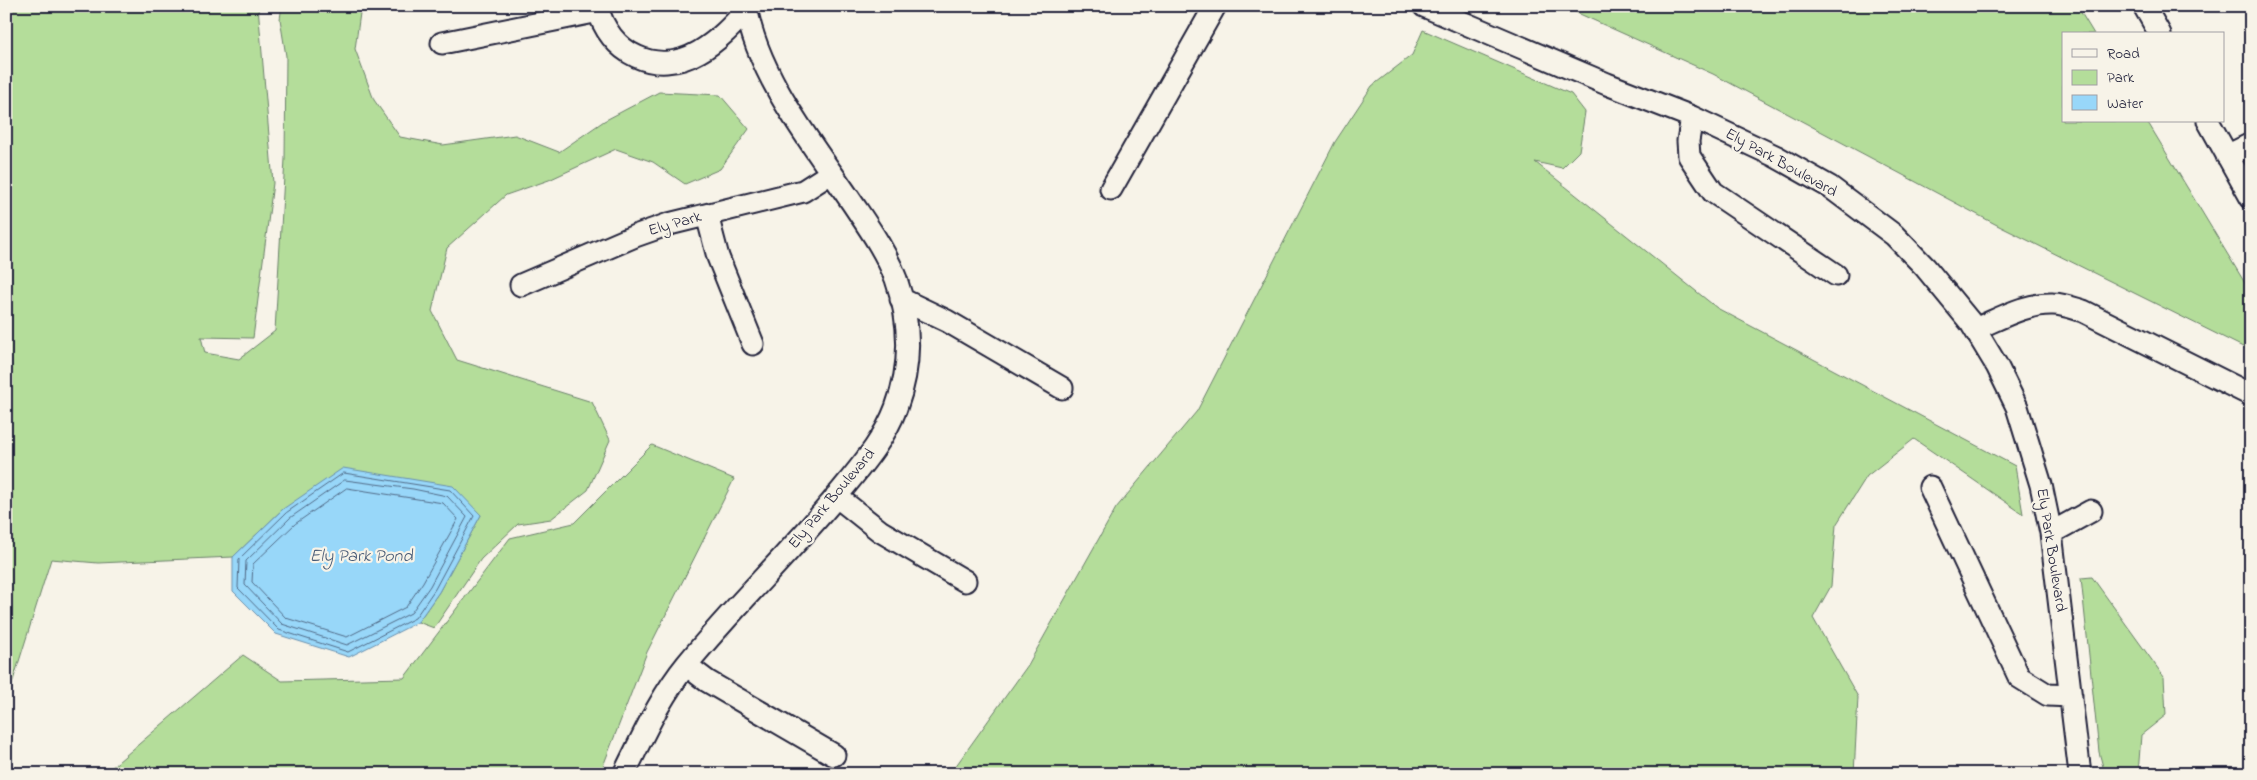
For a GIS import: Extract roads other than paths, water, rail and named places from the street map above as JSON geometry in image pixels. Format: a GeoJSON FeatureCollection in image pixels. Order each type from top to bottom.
{"type":"FeatureCollection","features":[{"type":"Feature","properties":{"kind":"street"},"geometry":{"type":"LineString","coordinates":[[1110,189],[1215,6]]}},
{"type":"Feature","properties":{"kind":"street","name":"Ely Park Boulevard"},"geometry":{"type":"LineString","coordinates":[[1424,6],[1607,84],[1692,117],[1774,156],[1830,188],[1894,235],[1925,267],[1974,329],[1997,366],[2017,407],[2042,485],[2051,533],[2080,774]]}},
{"type":"Feature","properties":{"kind":"street"},"geometry":{"type":"LineString","coordinates":[[2144,6],[2159,32]]}},
{"type":"Feature","properties":{"kind":"street"},"geometry":{"type":"LineString","coordinates":[[442,43],[598,9],[614,43],[638,59],[668,63],[698,53],[724,34],[746,9]]}},
{"type":"Feature","properties":{"kind":"street","name":"Ely Park Boulevard"},"geometry":{"type":"LineString","coordinates":[[624,774],[659,704],[686,665],[836,496],[875,449],[896,409],[907,368],[907,320],[896,278],[878,242],[766,70],[746,9]]}},
{"type":"Feature","properties":{"kind":"street"},"geometry":{"type":"LineString","coordinates":[[1692,117],[1688,141],[1689,156],[1713,192],[1836,275]]}},
{"type":"Feature","properties":{"kind":"street"},"geometry":{"type":"LineString","coordinates":[[2209,122],[2251,198]]}},
{"type":"Feature","properties":{"kind":"street"},"geometry":{"type":"LineString","coordinates":[[2228,156],[2251,144]]}},
{"type":"Feature","properties":{"kind":"street","name":"Ely Park"},"geometry":{"type":"LineString","coordinates":[[521,285],[635,236],[669,224],[803,191],[832,173]]}},
{"type":"Feature","properties":{"kind":"street"},"geometry":{"type":"LineString","coordinates":[[707,215],[718,256],[753,344]]}},
{"type":"Feature","properties":{"kind":"street"},"geometry":{"type":"LineString","coordinates":[[901,299],[947,322],[1062,388]]}},
{"type":"Feature","properties":{"kind":"street"},"geometry":{"type":"LineString","coordinates":[[1974,329],[2035,305],[2053,304],[2065,306],[2083,311],[2251,395]]}},
{"type":"Feature","properties":{"kind":"street"},"geometry":{"type":"LineString","coordinates":[[1930,487],[2019,677],[2048,695],[2071,696]]}},
{"type":"Feature","properties":{"kind":"street"},"geometry":{"type":"LineString","coordinates":[[836,496],[880,531],[965,581]]}},
{"type":"Feature","properties":{"kind":"street"},"geometry":{"type":"LineString","coordinates":[[2051,533],[2091,512]]}},
{"type":"Feature","properties":{"kind":"street"},"geometry":{"type":"LineString","coordinates":[[686,665],[708,681],[834,755]]}},
{"type":"Feature","properties":{"kind":"water","name":"Ely Park Pond"},"geometry":{"type":"Polygon","coordinates":[[[343,468],[453,486],[481,515],[439,592],[418,622],[349,657],[276,634],[233,591],[233,557],[283,509],[343,468]]]}}]}
